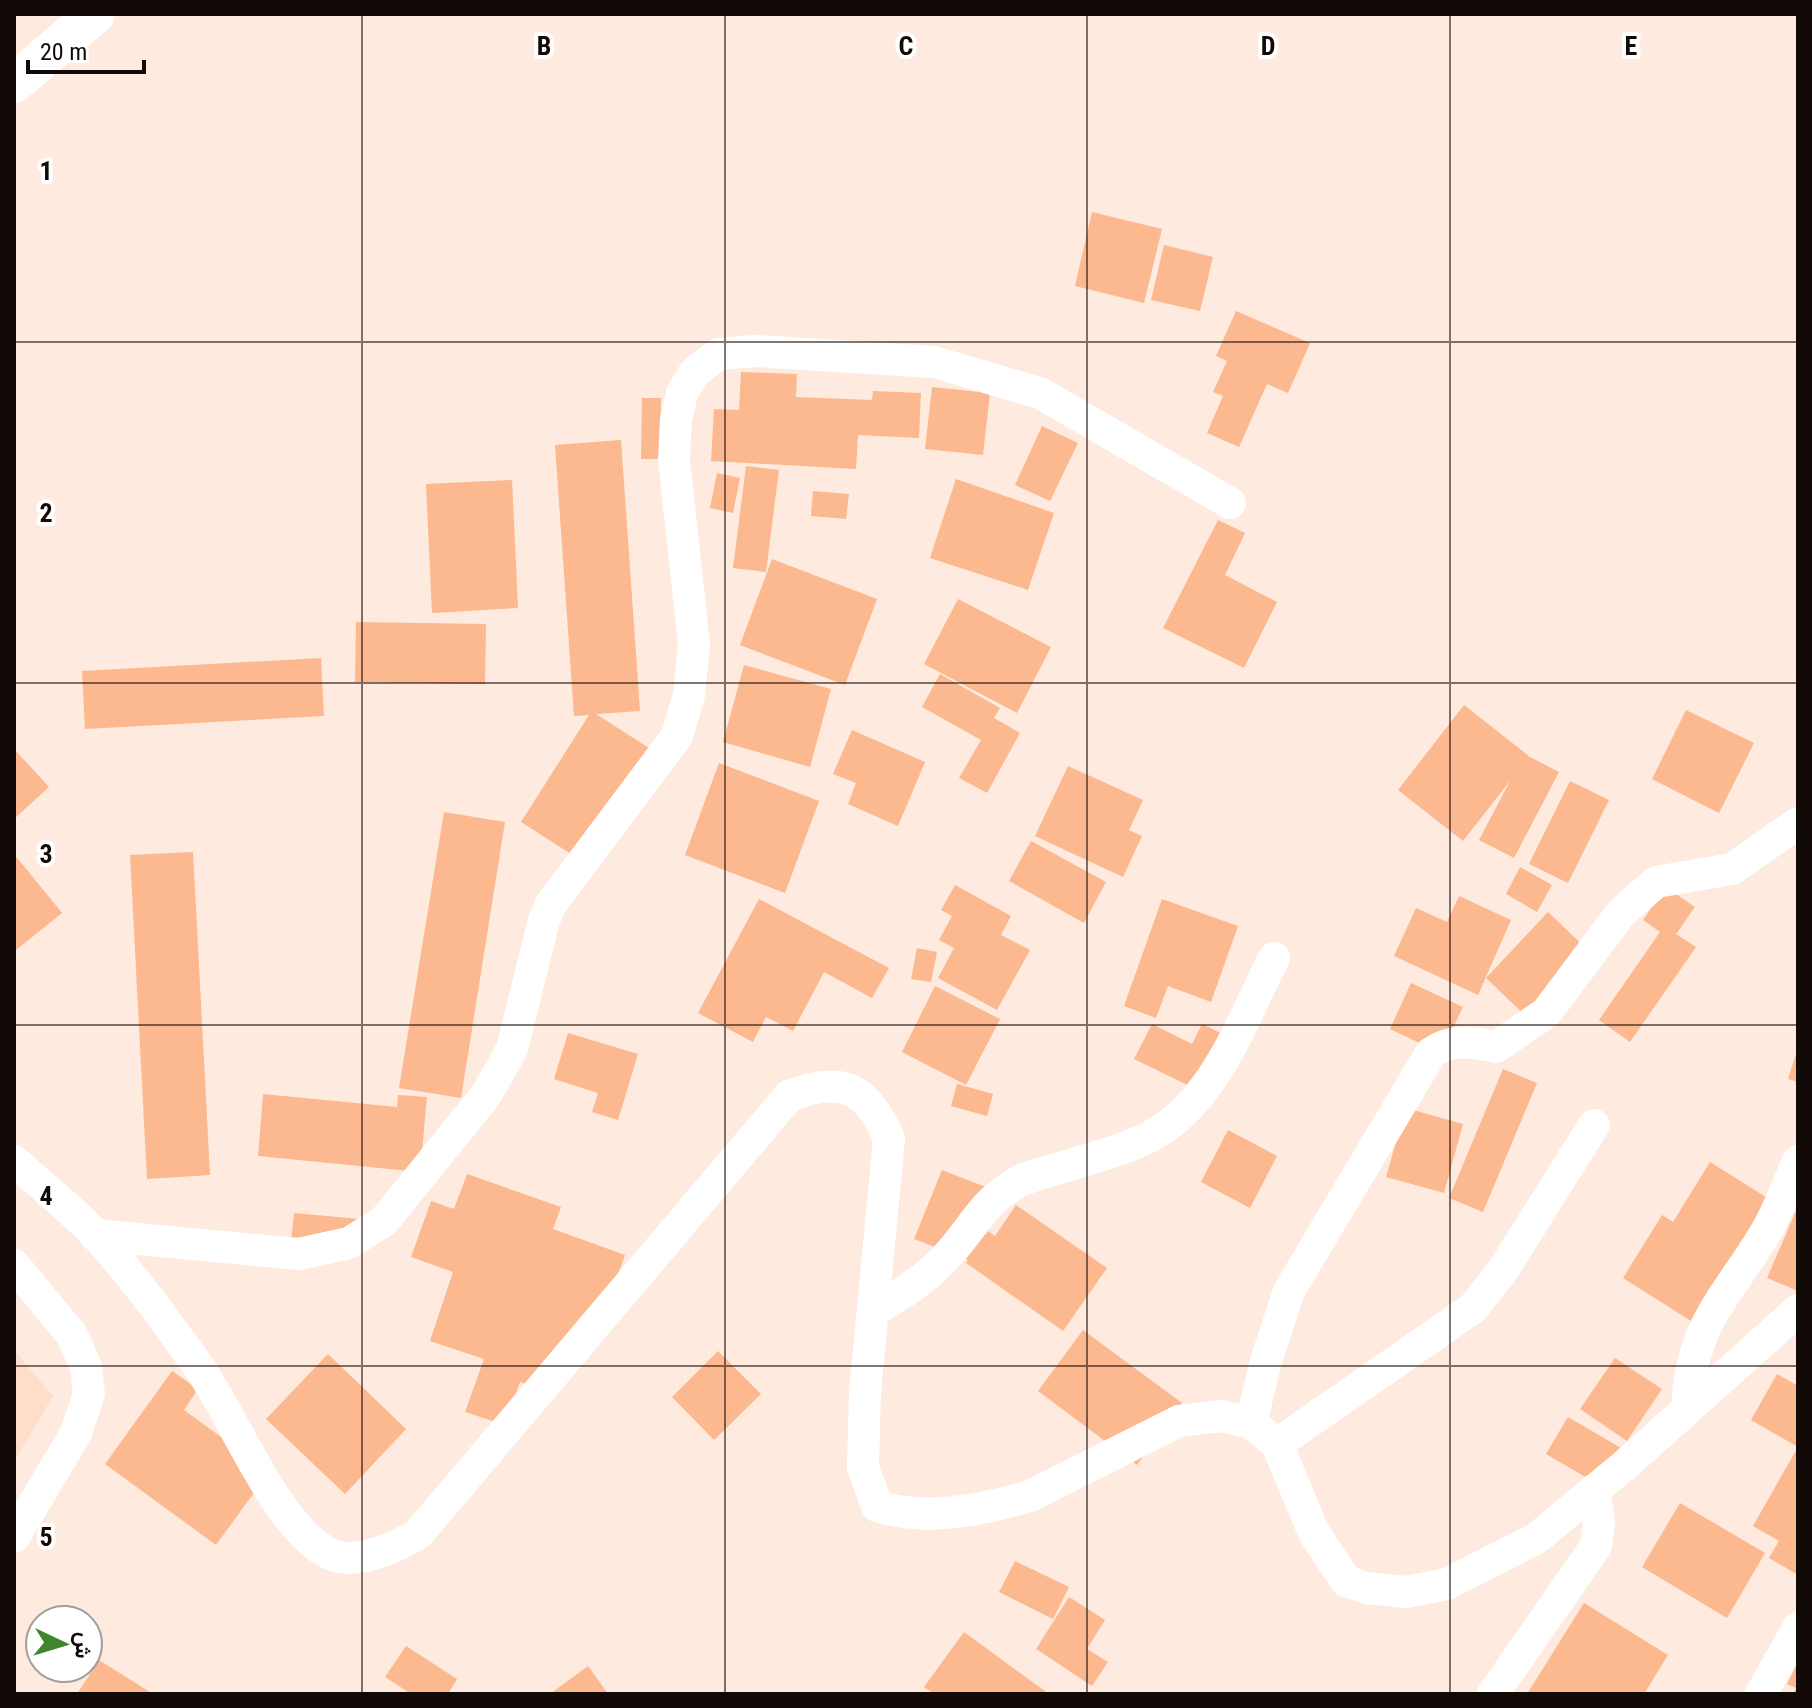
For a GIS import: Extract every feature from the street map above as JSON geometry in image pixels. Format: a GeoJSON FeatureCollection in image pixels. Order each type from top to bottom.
{"type":"FeatureCollection","features":[{"type":"Feature","properties":{"kind":"street"},"geometry":{"type":"LineString","coordinates":[[14,83],[95,14]]}},
{"type":"Feature","properties":{"kind":"street"},"geometry":{"type":"LineString","coordinates":[[95,1235],[299,1254],[349,1243],[384,1221],[486,1095],[512,1049],[544,920],[551,904],[677,736],[682,723],[694,645],[674,459],[676,420],[682,393],[694,373],[718,354],[756,351],[934,362],[1040,393],[1230,503]]}},
{"type":"Feature","properties":{"kind":"street"},"geometry":{"type":"LineString","coordinates":[[1251,1423],[1266,1361],[1289,1291],[1431,1053],[1443,1045],[1467,1041],[1496,1047],[1522,1032],[1546,1013],[1621,913],[1656,882],[1732,869],[1798,823]]}},
{"type":"Feature","properties":{"kind":"street"},"geometry":{"type":"LineString","coordinates":[[873,1311],[914,1288],[949,1254],[985,1205],[1007,1188],[1021,1180],[1149,1137],[1188,1109],[1207,1085],[1274,958]]}},
{"type":"Feature","properties":{"kind":"street"},"geometry":{"type":"LineString","coordinates":[[14,1161],[95,1235],[198,1364],[276,1499],[325,1552],[336,1556],[375,1554],[418,1534],[789,1096],[813,1087],[839,1088],[863,1095],[877,1110],[889,1139],[865,1392],[863,1467],[877,1506],[892,1511],[957,1511],[1012,1502],[1030,1496],[1179,1421],[1221,1416],[1251,1423],[1277,1444],[1314,1533],[1346,1581],[1366,1588],[1406,1592],[1447,1584],[1537,1538],[1798,1310]]}},
{"type":"Feature","properties":{"kind":"street"},"geometry":{"type":"LineString","coordinates":[[1277,1444],[1473,1308],[1503,1270],[1594,1125]]}},
{"type":"Feature","properties":{"kind":"street"},"geometry":{"type":"LineString","coordinates":[[1687,1407],[1690,1366],[1701,1331],[1767,1231],[1798,1161]]}},
{"type":"Feature","properties":{"kind":"street"},"geometry":{"type":"LineString","coordinates":[[14,1265],[72,1335],[86,1367],[89,1394],[76,1433],[14,1537]]}},
{"type":"Feature","properties":{"kind":"street"},"geometry":{"type":"LineString","coordinates":[[1471,1694],[1498,1686],[1585,1566],[1596,1546],[1599,1521],[1594,1490]]}},
{"type":"Feature","properties":{"kind":"street"},"geometry":{"type":"LineString","coordinates":[[1761,1694],[1798,1628]]}},
{"type":"Feature","properties":{"kind":"shaded area"},"geometry":{"type":"Polygon","coordinates":[[[14,1350],[53,1396],[14,1461],[14,1350]]]}},
{"type":"Feature","properties":{"kind":"building"},"geometry":{"type":"Polygon","coordinates":[[[1092,212],[1162,229],[1144,303],[1075,286],[1092,212]]]}},
{"type":"Feature","properties":{"kind":"building"},"geometry":{"type":"Polygon","coordinates":[[[1164,245],[1213,257],[1200,311],[1151,300],[1164,245]]]}},
{"type":"Feature","properties":{"kind":"building"},"geometry":{"type":"Polygon","coordinates":[[[1236,311],[1310,343],[1288,393],[1267,384],[1239,447],[1207,433],[1223,396],[1213,392],[1227,361],[1216,356],[1236,311]]]}},
{"type":"Feature","properties":{"kind":"building"},"geometry":{"type":"Polygon","coordinates":[[[741,372],[797,374],[796,397],[872,400],[873,391],[921,393],[919,438],[858,435],[856,469],[711,461],[714,409],[739,410],[741,372]]]}},
{"type":"Feature","properties":{"kind":"building"},"geometry":{"type":"Polygon","coordinates":[[[932,387],[990,393],[983,455],[925,449],[932,387]]]}},
{"type":"Feature","properties":{"kind":"building"},"geometry":{"type":"Polygon","coordinates":[[[642,398],[661,398],[660,459],[641,459],[642,398]]]}},
{"type":"Feature","properties":{"kind":"building"},"geometry":{"type":"Polygon","coordinates":[[[1042,426],[1078,443],[1050,501],[1015,485],[1042,426]]]}},
{"type":"Feature","properties":{"kind":"building"},"geometry":{"type":"Polygon","coordinates":[[[621,440],[640,711],[596,714],[663,757],[593,868],[521,822],[589,715],[574,716],[555,445],[621,440]]]}},
{"type":"Feature","properties":{"kind":"building"},"geometry":{"type":"Polygon","coordinates":[[[746,466],[779,470],[766,572],[733,568],[746,466]]]}},
{"type":"Feature","properties":{"kind":"building"},"geometry":{"type":"Polygon","coordinates":[[[717,473],[740,478],[733,513],[710,508],[717,473]]]}},
{"type":"Feature","properties":{"kind":"building"},"geometry":{"type":"Polygon","coordinates":[[[956,479],[1054,513],[1028,590],[930,558],[956,479]]]}},
{"type":"Feature","properties":{"kind":"building"},"geometry":{"type":"Polygon","coordinates":[[[512,480],[518,608],[432,613],[426,484],[512,480]]]}},
{"type":"Feature","properties":{"kind":"building"},"geometry":{"type":"Polygon","coordinates":[[[813,491],[849,494],[846,519],[811,516],[813,491]]]}},
{"type":"Feature","properties":{"kind":"building"},"geometry":{"type":"Polygon","coordinates":[[[1218,520],[1245,533],[1225,575],[1277,602],[1244,668],[1163,628],[1218,520]]]}},
{"type":"Feature","properties":{"kind":"building"},"geometry":{"type":"Polygon","coordinates":[[[772,559],[877,599],[845,685],[740,645],[772,559]]]}},
{"type":"Feature","properties":{"kind":"building"},"geometry":{"type":"Polygon","coordinates":[[[958,599],[1051,647],[1017,713],[924,664],[958,599]]]}},
{"type":"Feature","properties":{"kind":"building"},"geometry":{"type":"Polygon","coordinates":[[[356,622],[486,624],[485,684],[355,682],[356,622]]]}},
{"type":"Feature","properties":{"kind":"building"},"geometry":{"type":"Polygon","coordinates":[[[321,658],[324,716],[85,729],[82,671],[321,658]]]}},
{"type":"Feature","properties":{"kind":"building"},"geometry":{"type":"Polygon","coordinates":[[[744,665],[831,689],[810,767],[723,742],[744,665]]]}},
{"type":"Feature","properties":{"kind":"building"},"geometry":{"type":"Polygon","coordinates":[[[940,674],[1000,708],[994,718],[1020,733],[987,793],[959,778],[981,740],[922,707],[940,674]]]}},
{"type":"Feature","properties":{"kind":"building"},"geometry":{"type":"Polygon","coordinates":[[[1464,705],[1530,757],[1559,772],[1514,858],[1479,840],[1510,781],[1463,841],[1398,790],[1464,705]]]}},
{"type":"Feature","properties":{"kind":"building"},"geometry":{"type":"Polygon","coordinates":[[[1686,710],[1754,743],[1719,813],[1652,779],[1686,710]]]}},
{"type":"Feature","properties":{"kind":"building"},"geometry":{"type":"Polygon","coordinates":[[[852,730],[925,762],[898,826],[848,804],[856,783],[833,774],[852,730]]]}},
{"type":"Feature","properties":{"kind":"building"},"geometry":{"type":"Polygon","coordinates":[[[14,749],[49,787],[14,819],[14,749]]]}},
{"type":"Feature","properties":{"kind":"building"},"geometry":{"type":"Polygon","coordinates":[[[719,763],[819,801],[785,893],[685,855],[719,763]]]}},
{"type":"Feature","properties":{"kind":"building"},"geometry":{"type":"Polygon","coordinates":[[[1068,766],[1143,800],[1129,830],[1142,836],[1123,877],[1035,836],[1068,766]]]}},
{"type":"Feature","properties":{"kind":"building"},"geometry":{"type":"Polygon","coordinates":[[[1570,781],[1609,800],[1568,883],[1529,864],[1570,781]]]}},
{"type":"Feature","properties":{"kind":"building"},"geometry":{"type":"Polygon","coordinates":[[[444,812],[505,822],[461,1098],[399,1088],[444,812]]]}},
{"type":"Feature","properties":{"kind":"building"},"geometry":{"type":"Polygon","coordinates":[[[1031,841],[1106,882],[1084,923],[1009,881],[1031,841]]]}},
{"type":"Feature","properties":{"kind":"building"},"geometry":{"type":"Polygon","coordinates":[[[193,852],[210,1175],[147,1179],[130,855],[193,852]]]}},
{"type":"Feature","properties":{"kind":"building"},"geometry":{"type":"Polygon","coordinates":[[[14,854],[62,913],[16,950],[14,948],[14,854]]]}},
{"type":"Feature","properties":{"kind":"building"},"geometry":{"type":"Polygon","coordinates":[[[1520,867],[1552,885],[1537,912],[1506,894],[1520,867]]]}},
{"type":"Feature","properties":{"kind":"building"},"geometry":{"type":"Polygon","coordinates":[[[955,885],[1011,916],[1001,935],[1030,950],[997,1010],[938,978],[954,948],[939,940],[952,916],[941,910],[955,885]]]}},
{"type":"Feature","properties":{"kind":"building"},"geometry":{"type":"Polygon","coordinates":[[[1666,887],[1695,907],[1676,934],[1696,947],[1630,1042],[1599,1020],[1660,932],[1643,920],[1666,887]]]}},
{"type":"Feature","properties":{"kind":"building"},"geometry":{"type":"Polygon","coordinates":[[[1459,896],[1511,920],[1478,995],[1394,956],[1416,908],[1447,922],[1459,896]]]}},
{"type":"Feature","properties":{"kind":"building"},"geometry":{"type":"Polygon","coordinates":[[[759,899],[889,968],[872,998],[824,972],[793,1031],[766,1017],[753,1042],[698,1013],[759,899]]]}},
{"type":"Feature","properties":{"kind":"building"},"geometry":{"type":"Polygon","coordinates":[[[1162,899],[1238,926],[1211,1002],[1168,986],[1156,1018],[1124,1006],[1162,899]]]}},
{"type":"Feature","properties":{"kind":"building"},"geometry":{"type":"Polygon","coordinates":[[[1548,912],[1594,956],[1532,1022],[1486,978],[1548,912]]]}},
{"type":"Feature","properties":{"kind":"building"},"geometry":{"type":"Polygon","coordinates":[[[917,948],[937,952],[931,982],[911,979],[917,948]]]}},
{"type":"Feature","properties":{"kind":"building"},"geometry":{"type":"Polygon","coordinates":[[[1411,983],[1463,1007],[1441,1053],[1390,1029],[1411,983]]]}},
{"type":"Feature","properties":{"kind":"building"},"geometry":{"type":"Polygon","coordinates":[[[935,986],[1000,1019],[966,1085],[902,1052],[935,986]]]}},
{"type":"Feature","properties":{"kind":"building"},"geometry":{"type":"Polygon","coordinates":[[[1152,1024],[1192,1044],[1202,1024],[1231,1038],[1204,1093],[1134,1059],[1152,1024]]]}},
{"type":"Feature","properties":{"kind":"building"},"geometry":{"type":"Polygon","coordinates":[[[568,1033],[638,1054],[618,1120],[592,1112],[598,1093],[554,1079],[568,1033]]]}},
{"type":"Feature","properties":{"kind":"building"},"geometry":{"type":"Polygon","coordinates":[[[1798,1051],[1798,1082],[1788,1079],[1798,1051]]]}},
{"type":"Feature","properties":{"kind":"building"},"geometry":{"type":"Polygon","coordinates":[[[1503,1069],[1537,1083],[1483,1212],[1449,1198],[1503,1069]]]}},
{"type":"Feature","properties":{"kind":"building"},"geometry":{"type":"Polygon","coordinates":[[[957,1084],[993,1094],[987,1116],[951,1106],[957,1084]]]}},
{"type":"Feature","properties":{"kind":"building"},"geometry":{"type":"Polygon","coordinates":[[[263,1094],[397,1107],[398,1095],[427,1097],[420,1172],[258,1156],[263,1094]]]}},
{"type":"Feature","properties":{"kind":"building"},"geometry":{"type":"Polygon","coordinates":[[[1406,1108],[1463,1124],[1444,1193],[1386,1177],[1406,1108]]]}},
{"type":"Feature","properties":{"kind":"building"},"geometry":{"type":"Polygon","coordinates":[[[1228,1130],[1277,1156],[1250,1208],[1201,1182],[1228,1130]]]}},
{"type":"Feature","properties":{"kind":"building"},"geometry":{"type":"Polygon","coordinates":[[[1710,1162],[1777,1204],[1699,1326],[1623,1278],[1662,1215],[1673,1222],[1710,1162]]]}},
{"type":"Feature","properties":{"kind":"building"},"geometry":{"type":"Polygon","coordinates":[[[942,1170],[1001,1193],[985,1236],[988,1231],[995,1236],[1016,1205],[1107,1268],[1063,1331],[966,1263],[968,1260],[914,1239],[942,1170]]]}},
{"type":"Feature","properties":{"kind":"building"},"geometry":{"type":"Polygon","coordinates":[[[467,1174],[561,1207],[553,1229],[625,1255],[605,1310],[556,1395],[520,1382],[505,1425],[465,1412],[484,1359],[430,1341],[453,1272],[411,1257],[431,1201],[454,1209],[467,1174]]]}},
{"type":"Feature","properties":{"kind":"building"},"geometry":{"type":"Polygon","coordinates":[[[1798,1206],[1798,1291],[1767,1278],[1798,1206]]]}},
{"type":"Feature","properties":{"kind":"building"},"geometry":{"type":"Polygon","coordinates":[[[294,1213],[360,1219],[357,1248],[291,1242],[294,1213]]]}},
{"type":"Feature","properties":{"kind":"building"},"geometry":{"type":"Polygon","coordinates":[[[1083,1330],[1182,1403],[1137,1465],[1038,1391],[1083,1330]]]}},
{"type":"Feature","properties":{"kind":"building"},"geometry":{"type":"Polygon","coordinates":[[[718,1351],[761,1394],[714,1440],[672,1397],[718,1351]]]}},
{"type":"Feature","properties":{"kind":"building"},"geometry":{"type":"Polygon","coordinates":[[[328,1354],[406,1429],[345,1494],[266,1419],[328,1354]]]}},
{"type":"Feature","properties":{"kind":"building"},"geometry":{"type":"Polygon","coordinates":[[[1615,1358],[1662,1389],[1627,1441],[1580,1409],[1615,1358]]]}},
{"type":"Feature","properties":{"kind":"building"},"geometry":{"type":"Polygon","coordinates":[[[172,1371],[198,1389],[184,1410],[269,1472],[216,1545],[105,1464],[172,1371]]]}},
{"type":"Feature","properties":{"kind":"building"},"geometry":{"type":"Polygon","coordinates":[[[1777,1374],[1798,1386],[1798,1447],[1751,1420],[1777,1374]]]}},
{"type":"Feature","properties":{"kind":"building"},"geometry":{"type":"Polygon","coordinates":[[[1568,1417],[1621,1448],[1599,1485],[1546,1454],[1568,1417]]]}},
{"type":"Feature","properties":{"kind":"building"},"geometry":{"type":"Polygon","coordinates":[[[1798,1447],[1798,1575],[1769,1558],[1779,1541],[1753,1526],[1798,1447]]]}},
{"type":"Feature","properties":{"kind":"building"},"geometry":{"type":"Polygon","coordinates":[[[1680,1503],[1765,1553],[1727,1618],[1642,1567],[1680,1503]]]}},
{"type":"Feature","properties":{"kind":"building"},"geometry":{"type":"Polygon","coordinates":[[[1015,1561],[1069,1587],[1053,1619],[999,1592],[1015,1561]]]}},
{"type":"Feature","properties":{"kind":"building"},"geometry":{"type":"Polygon","coordinates":[[[1069,1597],[1105,1620],[1087,1649],[1108,1662],[1092,1686],[1036,1649],[1069,1597]]]}},
{"type":"Feature","properties":{"kind":"building"},"geometry":{"type":"Polygon","coordinates":[[[1584,1603],[1668,1655],[1644,1694],[1527,1694],[1584,1603]]]}},
{"type":"Feature","properties":{"kind":"building"},"geometry":{"type":"Polygon","coordinates":[[[964,1632],[1049,1694],[934,1694],[924,1687],[964,1632]]]}},
{"type":"Feature","properties":{"kind":"building"},"geometry":{"type":"Polygon","coordinates":[[[406,1646],[457,1679],[448,1694],[411,1694],[385,1677],[406,1646]]]}},
{"type":"Feature","properties":{"kind":"building"},"geometry":{"type":"Polygon","coordinates":[[[1798,1662],[1798,1694],[1793,1694],[1796,1688],[1787,1684],[1798,1662]]]}},
{"type":"Feature","properties":{"kind":"building"},"geometry":{"type":"Polygon","coordinates":[[[104,1663],[153,1694],[77,1694],[83,1684],[104,1684],[104,1663]]]}},
{"type":"Feature","properties":{"kind":"building"},"geometry":{"type":"Polygon","coordinates":[[[588,1666],[608,1694],[550,1694],[588,1666]]]}}]}
